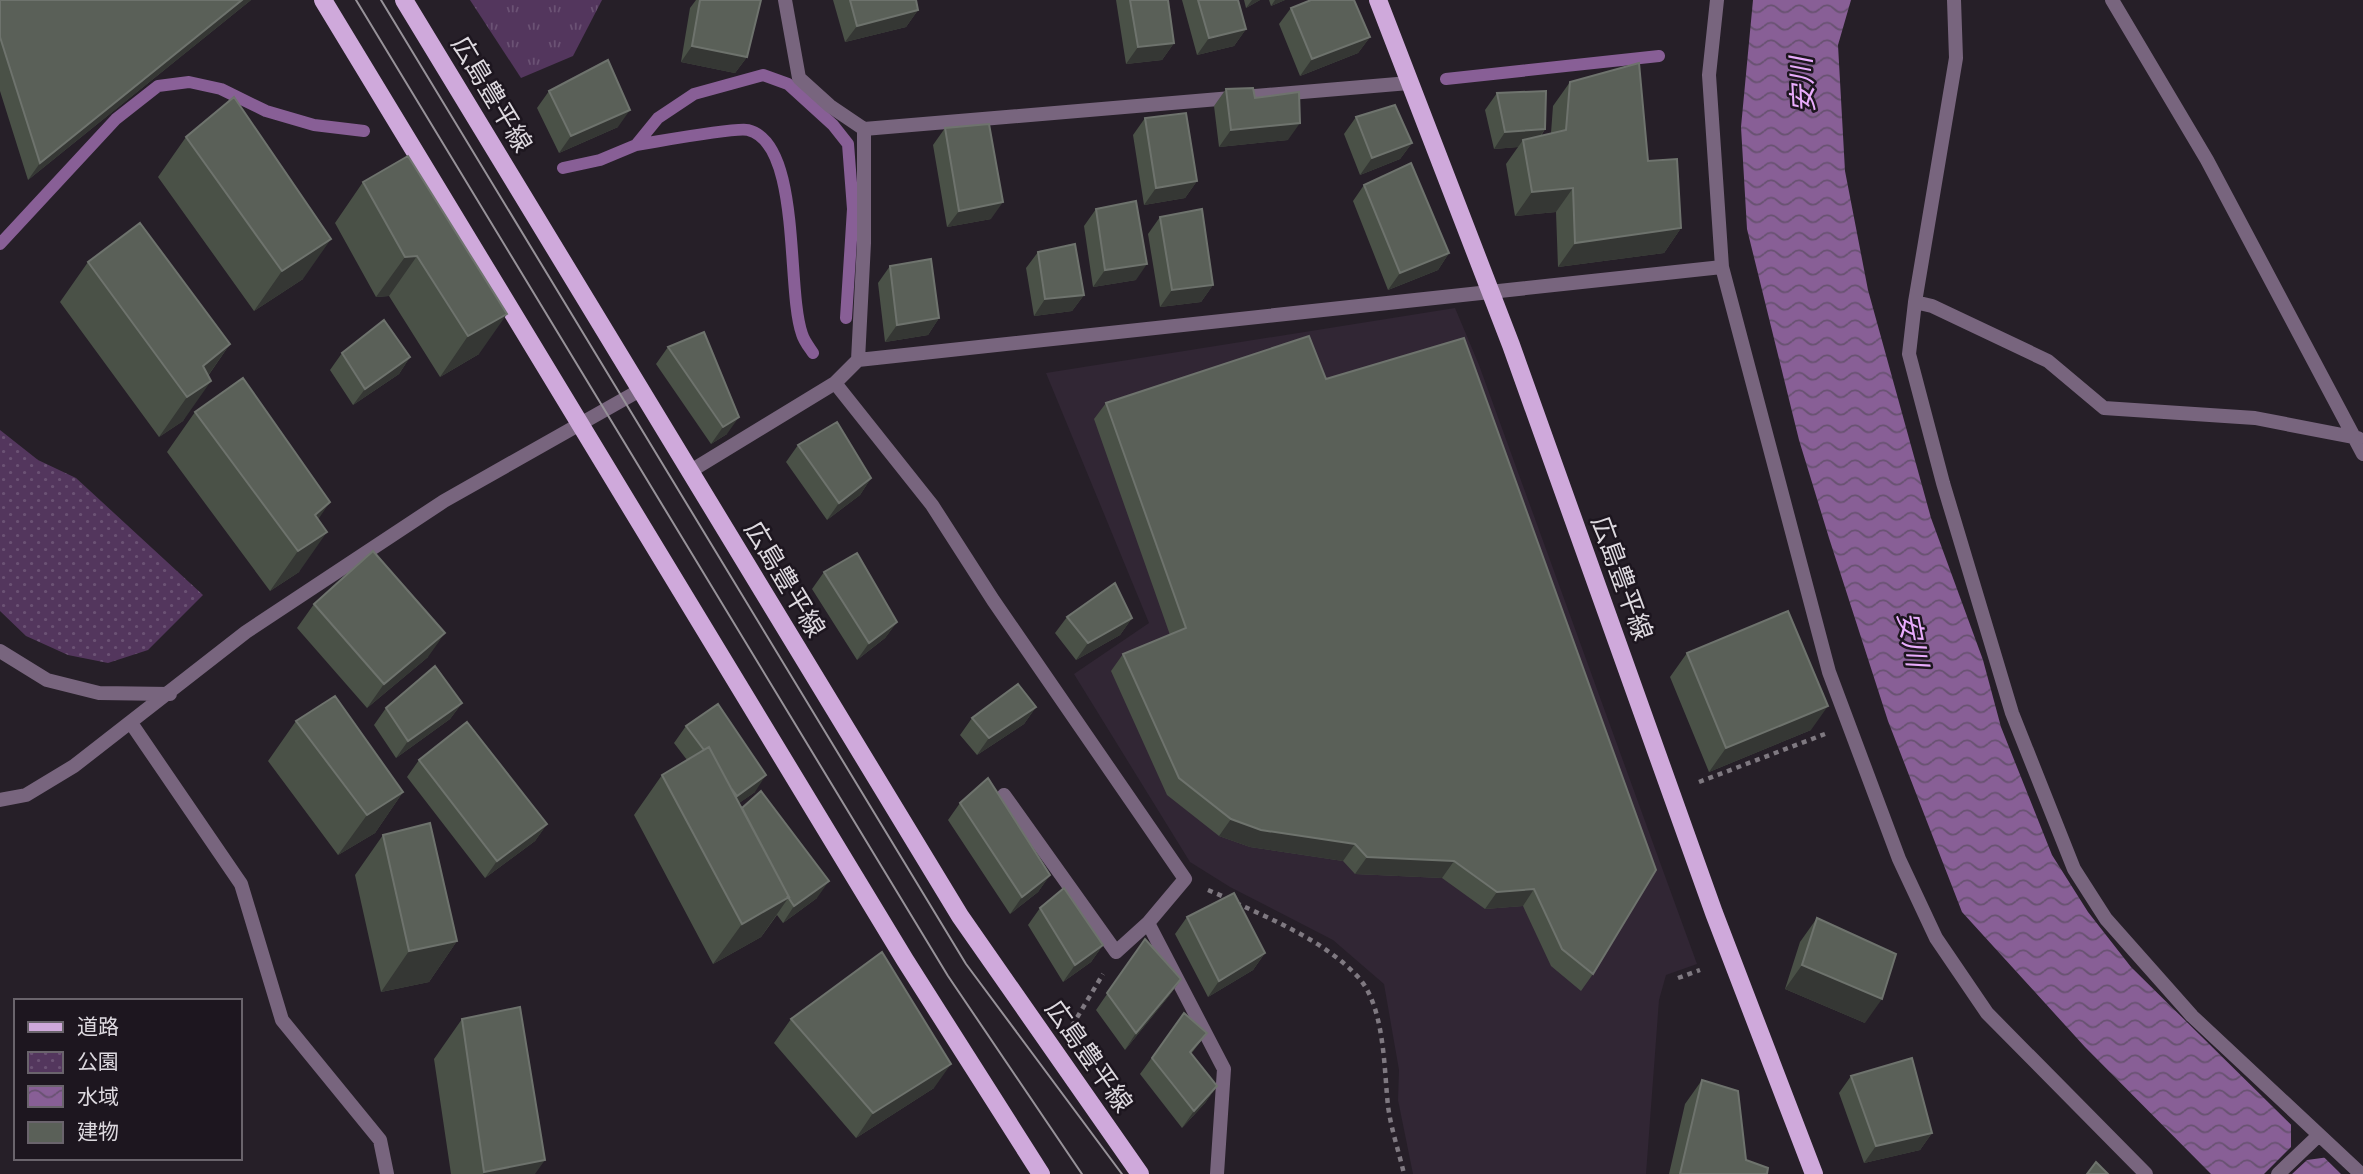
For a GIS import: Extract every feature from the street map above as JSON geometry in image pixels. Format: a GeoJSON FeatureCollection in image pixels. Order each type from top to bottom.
{"type":"FeatureCollection","features":[{"type":"Feature","properties":{"kind":"main road"},"geometry":{"type":"LineString","coordinates":[[323,0],[905,960],[1041,1174]]}},
{"type":"Feature","properties":{"kind":"main road","name":"広島豊平線"},"geometry":{"type":"LineString","coordinates":[[404,0],[960,916],[1140,1174]]}},
{"type":"Feature","properties":{"kind":"main road","name":"広島豊平線"},"geometry":{"type":"LineString","coordinates":[[1378,0],[1489,289],[1709,900],[1814,1174]]}},
{"type":"Feature","properties":{"kind":"street"},"geometry":{"type":"LineString","coordinates":[[785,0],[799,78],[830,106],[864,129],[1409,83]]}},
{"type":"Feature","properties":{"kind":"street"},"geometry":{"type":"LineString","coordinates":[[1717,0],[1709,75],[1722,267],[1784,512],[1829,672],[1899,859],[1936,938],[1987,1013],[2146,1174]]}},
{"type":"Feature","properties":{"kind":"street"},"geometry":{"type":"LineString","coordinates":[[1954,0],[1956,58],[1915,302],[1909,354],[1943,483],[2012,713],[2074,869],[2106,919],[2192,1016],[2314,1139],[2361,1174]]}},
{"type":"Feature","properties":{"kind":"street"},"geometry":{"type":"LineString","coordinates":[[2112,0],[2207,160],[2358,438],[2363,454]]}},
{"type":"Feature","properties":{"kind":"street"},"geometry":{"type":"LineString","coordinates":[[858,360],[864,243],[864,129]]}},
{"type":"Feature","properties":{"kind":"street"},"geometry":{"type":"LineString","coordinates":[[689,471],[835,383],[858,360],[1489,289],[1504,292],[1722,267]]}},
{"type":"Feature","properties":{"kind":"street"},"geometry":{"type":"LineString","coordinates":[[1915,302],[1932,306],[2048,361],[2104,408],[2255,418],[2358,438]]}},
{"type":"Feature","properties":{"kind":"street"},"geometry":{"type":"LineString","coordinates":[[835,383],[932,505],[993,600],[1185,879],[1148,923],[1116,952],[1004,795]]}},
{"type":"Feature","properties":{"kind":"street"},"geometry":{"type":"LineString","coordinates":[[0,800],[26,795],[74,766],[170,694],[246,632],[444,501],[642,389]]}},
{"type":"Feature","properties":{"kind":"street"},"geometry":{"type":"LineString","coordinates":[[0,651],[47,680],[99,693],[170,694]]}},
{"type":"Feature","properties":{"kind":"street"},"geometry":{"type":"LineString","coordinates":[[131,723],[240,884],[282,1020],[380,1140],[387,1174]]}},
{"type":"Feature","properties":{"kind":"street"},"geometry":{"type":"LineString","coordinates":[[1148,923],[1224,1069],[1217,1174]]}},
{"type":"Feature","properties":{"kind":"street"},"geometry":{"type":"LineString","coordinates":[[2278,1174],[2314,1139]]}},
{"type":"Feature","properties":{"kind":"path"},"geometry":{"type":"LineString","coordinates":[[1702,796],[1698,783],[1849,725]]}},
{"type":"Feature","properties":{"kind":"path"},"geometry":{"type":"LineString","coordinates":[[1185,879],[1288,927],[1341,962],[1361,980],[1385,1049],[1388,1108],[1404,1174]]}},
{"type":"Feature","properties":{"kind":"path"},"geometry":{"type":"LineString","coordinates":[[1071,1028],[1116,952]]}},
{"type":"Feature","properties":{"kind":"path"},"geometry":{"type":"LineString","coordinates":[[1678,978],[1700,970]]}},
{"type":"Feature","properties":{"kind":"shaded area"},"geometry":{"type":"Polygon","coordinates":[[[1455,308],[1479,365],[1697,964],[1666,975],[1659,1000],[1646,1174],[1413,1174],[1398,1100],[1399,1070],[1384,984],[1333,940],[1230,887],[1190,862],[1074,674],[1149,623],[1046,373],[1455,308]]]}},
{"type":"Feature","properties":{"kind":"green space"},"geometry":{"type":"Polygon","coordinates":[[[470,0],[602,0],[573,56],[521,78],[470,0]]]}},
{"type":"Feature","properties":{"kind":"green space"},"geometry":{"type":"Polygon","coordinates":[[[0,430],[38,460],[76,478],[203,595],[148,650],[108,663],[68,655],[26,636],[0,611],[0,430]]]}},
{"type":"Feature","properties":{"kind":"water","name":"安川"},"geometry":{"type":"Polygon","coordinates":[[[1753,0],[1851,0],[1838,45],[1845,171],[1868,290],[1931,518],[1983,660],[2001,727],[2052,855],[2088,912],[2131,967],[2341,1174],[2211,1174],[2085,1047],[1962,912],[1888,721],[1829,538],[1799,440],[1747,229],[1741,127],[1753,0]]]}},
{"type":"Feature","properties":{"kind":"pier"},"geometry":{"type":"Polygon","coordinates":[[[2291,1124],[2329,1157],[2307,1160],[2292,1174],[2264,1174],[2291,1147],[2291,1124]]]}},
{"type":"Feature","properties":{"kind":"building"},"geometry":{"type":"Polygon","coordinates":[[[0,0],[242,0],[40,163],[0,37],[0,0]]]}},
{"type":"Feature","properties":{"kind":"building"},"geometry":{"type":"Polygon","coordinates":[[[700,0],[761,0],[747,57],[692,46],[700,0]]]}},
{"type":"Feature","properties":{"kind":"building"},"geometry":{"type":"Polygon","coordinates":[[[850,0],[916,0],[918,10],[857,26],[850,0]]]}},
{"type":"Feature","properties":{"kind":"building"},"geometry":{"type":"Polygon","coordinates":[[[1130,0],[1168,0],[1174,43],[1138,47],[1130,0]]]}},
{"type":"Feature","properties":{"kind":"building"},"geometry":{"type":"Polygon","coordinates":[[[1198,0],[1238,0],[1246,29],[1209,38],[1198,0]]]}},
{"type":"Feature","properties":{"kind":"building"},"geometry":{"type":"Polygon","coordinates":[[[1311,0],[1354,0],[1370,37],[1312,59],[1291,8],[1311,0]]]}},
{"type":"Feature","properties":{"kind":"building"},"geometry":{"type":"Polygon","coordinates":[[[608,60],[630,110],[571,136],[549,91],[608,60]]]}},
{"type":"Feature","properties":{"kind":"building"},"geometry":{"type":"Polygon","coordinates":[[[1639,63],[1648,161],[1677,159],[1681,228],[1575,243],[1573,188],[1532,192],[1523,140],[1566,130],[1570,82],[1639,63]]]}},
{"type":"Feature","properties":{"kind":"building"},"geometry":{"type":"Polygon","coordinates":[[[1253,88],[1255,98],[1299,92],[1300,123],[1231,130],[1226,89],[1253,88]]]}},
{"type":"Feature","properties":{"kind":"building"},"geometry":{"type":"Polygon","coordinates":[[[1546,91],[1545,129],[1505,132],[1497,93],[1546,91]]]}},
{"type":"Feature","properties":{"kind":"building"},"geometry":{"type":"Polygon","coordinates":[[[234,97],[331,239],[282,271],[186,137],[234,97]]]}},
{"type":"Feature","properties":{"kind":"building"},"geometry":{"type":"Polygon","coordinates":[[[1395,105],[1412,143],[1372,158],[1356,117],[1395,105]]]}},
{"type":"Feature","properties":{"kind":"building"},"geometry":{"type":"Polygon","coordinates":[[[1186,113],[1197,181],[1156,188],[1145,118],[1186,113]]]}},
{"type":"Feature","properties":{"kind":"building"},"geometry":{"type":"Polygon","coordinates":[[[989,124],[1003,202],[959,211],[945,128],[989,124]]]}},
{"type":"Feature","properties":{"kind":"building"},"geometry":{"type":"Polygon","coordinates":[[[408,156],[507,314],[468,336],[417,256],[405,257],[363,182],[408,156]]]}},
{"type":"Feature","properties":{"kind":"building"},"geometry":{"type":"Polygon","coordinates":[[[1411,163],[1449,253],[1400,273],[1364,185],[1411,163]]]}},
{"type":"Feature","properties":{"kind":"building"},"geometry":{"type":"Polygon","coordinates":[[[1136,201],[1147,264],[1105,270],[1096,209],[1136,201]]]}},
{"type":"Feature","properties":{"kind":"building"},"geometry":{"type":"Polygon","coordinates":[[[1202,209],[1213,285],[1172,290],[1160,217],[1202,209]]]}},
{"type":"Feature","properties":{"kind":"building"},"geometry":{"type":"Polygon","coordinates":[[[140,223],[230,344],[203,366],[211,381],[187,397],[88,262],[140,223]]]}},
{"type":"Feature","properties":{"kind":"building"},"geometry":{"type":"Polygon","coordinates":[[[1075,244],[1084,295],[1045,299],[1038,252],[1075,244]]]}},
{"type":"Feature","properties":{"kind":"building"},"geometry":{"type":"Polygon","coordinates":[[[931,259],[939,318],[897,325],[890,266],[931,259]]]}},
{"type":"Feature","properties":{"kind":"building"},"geometry":{"type":"Polygon","coordinates":[[[384,320],[410,357],[365,389],[342,353],[384,320]]]}},
{"type":"Feature","properties":{"kind":"building"},"geometry":{"type":"Polygon","coordinates":[[[704,332],[739,417],[723,427],[668,347],[704,332]]]}},
{"type":"Feature","properties":{"kind":"building"},"geometry":{"type":"Polygon","coordinates":[[[1309,336],[1326,379],[1464,338],[1656,870],[1593,974],[1562,949],[1534,889],[1497,892],[1454,861],[1367,857],[1355,844],[1261,830],[1231,819],[1179,778],[1123,654],[1186,628],[1106,403],[1309,336]]]}},
{"type":"Feature","properties":{"kind":"building"},"geometry":{"type":"Polygon","coordinates":[[[243,378],[330,502],[315,515],[327,532],[298,551],[195,412],[243,378]]]}},
{"type":"Feature","properties":{"kind":"building"},"geometry":{"type":"Polygon","coordinates":[[[837,422],[871,478],[839,503],[798,445],[837,422]]]}},
{"type":"Feature","properties":{"kind":"building"},"geometry":{"type":"Polygon","coordinates":[[[373,551],[445,633],[384,684],[314,604],[373,551]]]}},
{"type":"Feature","properties":{"kind":"building"},"geometry":{"type":"Polygon","coordinates":[[[857,553],[897,622],[869,643],[824,572],[857,553]]]}},
{"type":"Feature","properties":{"kind":"building"},"geometry":{"type":"Polygon","coordinates":[[[1115,583],[1132,618],[1088,643],[1067,617],[1115,583]]]}},
{"type":"Feature","properties":{"kind":"building"},"geometry":{"type":"Polygon","coordinates":[[[1788,611],[1828,706],[1726,748],[1687,653],[1788,611]]]}},
{"type":"Feature","properties":{"kind":"building"},"geometry":{"type":"Polygon","coordinates":[[[435,666],[462,703],[408,741],[386,708],[435,666]]]}},
{"type":"Feature","properties":{"kind":"building"},"geometry":{"type":"Polygon","coordinates":[[[1018,684],[1036,707],[989,738],[972,718],[1018,684]]]}},
{"type":"Feature","properties":{"kind":"building"},"geometry":{"type":"Polygon","coordinates":[[[335,696],[403,792],[367,815],[296,721],[335,696]]]}},
{"type":"Feature","properties":{"kind":"building"},"geometry":{"type":"Polygon","coordinates":[[[718,704],[766,775],[737,796],[709,747],[704,750],[686,726],[718,704]]]}},
{"type":"Feature","properties":{"kind":"building"},"geometry":{"type":"Polygon","coordinates":[[[467,722],[547,824],[497,861],[419,760],[467,722]]]}},
{"type":"Feature","properties":{"kind":"building"},"geometry":{"type":"Polygon","coordinates":[[[709,747],[789,897],[742,924],[662,775],[709,747]]]}},
{"type":"Feature","properties":{"kind":"building"},"geometry":{"type":"Polygon","coordinates":[[[988,778],[1050,875],[1022,897],[960,803],[988,778]]]}},
{"type":"Feature","properties":{"kind":"building"},"geometry":{"type":"Polygon","coordinates":[[[761,791],[829,881],[794,906],[742,808],[761,791]]]}},
{"type":"Feature","properties":{"kind":"building"},"geometry":{"type":"Polygon","coordinates":[[[430,823],[457,941],[409,951],[383,835],[430,823]]]}},
{"type":"Feature","properties":{"kind":"building"},"geometry":{"type":"Polygon","coordinates":[[[1064,888],[1103,945],[1075,965],[1040,908],[1064,888]]]}},
{"type":"Feature","properties":{"kind":"building"},"geometry":{"type":"Polygon","coordinates":[[[1234,893],[1265,953],[1219,981],[1187,917],[1234,893]]]}},
{"type":"Feature","properties":{"kind":"building"},"geometry":{"type":"Polygon","coordinates":[[[1817,918],[1896,954],[1882,999],[1802,965],[1817,918]]]}},
{"type":"Feature","properties":{"kind":"building"},"geometry":{"type":"Polygon","coordinates":[[[1145,939],[1181,979],[1136,1033],[1107,993],[1145,939]]]}},
{"type":"Feature","properties":{"kind":"building"},"geometry":{"type":"Polygon","coordinates":[[[882,952],[951,1064],[873,1113],[791,1019],[882,952]]]}},
{"type":"Feature","properties":{"kind":"building"},"geometry":{"type":"Polygon","coordinates":[[[520,1007],[545,1160],[484,1172],[462,1019],[520,1007]]]}},
{"type":"Feature","properties":{"kind":"building"},"geometry":{"type":"Polygon","coordinates":[[[1184,1013],[1207,1033],[1190,1052],[1217,1086],[1194,1111],[1152,1058],[1184,1013]]]}},
{"type":"Feature","properties":{"kind":"building"},"geometry":{"type":"Polygon","coordinates":[[[1912,1058],[1932,1133],[1876,1146],[1851,1076],[1912,1058]]]}},
{"type":"Feature","properties":{"kind":"building"},"geometry":{"type":"Polygon","coordinates":[[[1702,1080],[1738,1091],[1746,1160],[1768,1168],[1767,1174],[1680,1174],[1702,1080]]]}},
{"type":"Feature","properties":{"kind":"building"},"geometry":{"type":"Polygon","coordinates":[[[2096,1162],[2108,1174],[2087,1174],[2096,1162]]]}},
{"type":"Feature","properties":{"kind":"waterway"},"geometry":{"type":"LineString","coordinates":[[1446,79],[1659,56]]}},
{"type":"Feature","properties":{"kind":"waterway"},"geometry":{"type":"LineString","coordinates":[[563,168],[600,160],[636,145],[658,118],[694,94],[763,75],[788,84],[833,125],[848,144],[853,209],[846,318]]}},
{"type":"Feature","properties":{"kind":"waterway"},"geometry":{"type":"LineString","coordinates":[[0,244],[116,119],[158,86],[189,82],[221,89],[266,111],[314,125],[364,131]]}},
{"type":"Feature","properties":{"kind":"waterway"},"geometry":{"type":"LineString","coordinates":[[636,145],[740,130],[748,130],[765,141],[777,161],[785,188],[797,313],[803,337],[813,353]]}},
{"type":"Feature","properties":{"kind":"tram line"},"geometry":{"type":"LineString","coordinates":[[356,0],[948,976],[1082,1174]]}},
{"type":"Feature","properties":{"kind":"tram line"},"geometry":{"type":"LineString","coordinates":[[381,0],[966,964],[1122,1174]]}}]}
